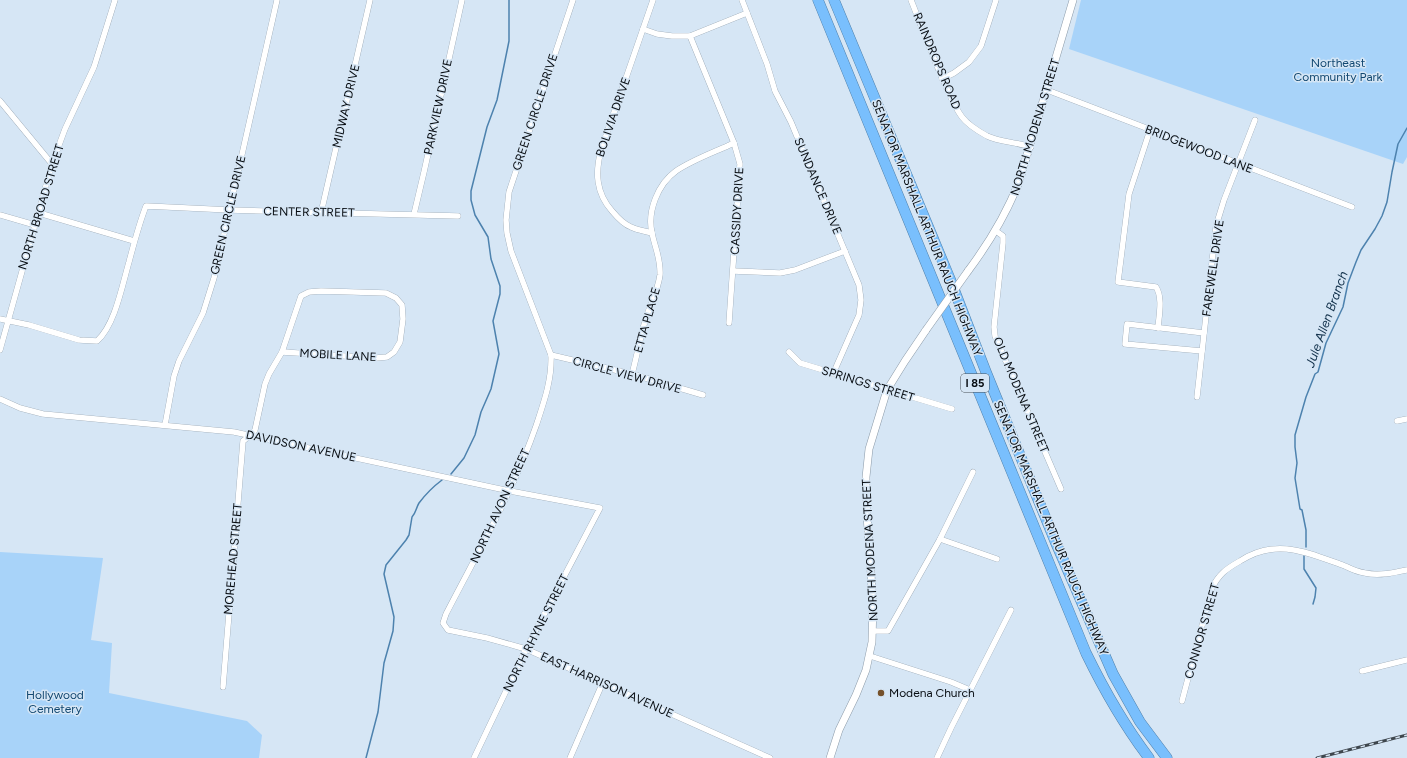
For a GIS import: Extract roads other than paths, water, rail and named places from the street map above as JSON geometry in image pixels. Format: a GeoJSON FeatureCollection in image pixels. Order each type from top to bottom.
{"type":"FeatureCollection","features":[{"type":"Feature","properties":{"kind":"highway","name":"SENATOR MARSHALL ARTHUR RAUCH HIGHWAY"},"geometry":{"type":"LineString","coordinates":[[818,0],[1086,653],[1114,708],[1131,735],[1149,758]]}},
{"type":"Feature","properties":{"kind":"highway","name":"SENATOR MARSHALL ARTHUR RAUCH HIGHWAY"},"geometry":{"type":"LineString","coordinates":[[834,0],[950,279],[986,372],[1113,674],[1140,722],[1167,758]]}},
{"type":"Feature","properties":{"kind":"highway"},"geometry":{"type":"LineString","coordinates":[[1140,722],[1176,758]]}},
{"type":"Feature","properties":{"kind":"street","name":"NORTH BROAD STREET"},"geometry":{"type":"LineString","coordinates":[[0,350],[52,164],[65,130],[94,67],[115,0]]}},
{"type":"Feature","properties":{"kind":"street","name":"GREEN CIRCLE DRIVE"},"geometry":{"type":"LineString","coordinates":[[164,425],[174,376],[185,346],[207,301],[230,210],[277,0]]}},
{"type":"Feature","properties":{"kind":"street","name":"MIDWAY DRIVE"},"geometry":{"type":"LineString","coordinates":[[321,213],[370,0]]}},
{"type":"Feature","properties":{"kind":"street","name":"PARKVIEW DRIVE"},"geometry":{"type":"LineString","coordinates":[[414,214],[462,0]]}},
{"type":"Feature","properties":{"kind":"street","name":"GREEN CIRCLE DRIVE"},"geometry":{"type":"LineString","coordinates":[[506,226],[509,192],[573,0]]}},
{"type":"Feature","properties":{"kind":"street","name":"BOLIVIA DRIVE"},"geometry":{"type":"LineString","coordinates":[[652,233],[630,226],[617,218],[603,199],[597,179],[597,164],[653,0]]}},
{"type":"Feature","properties":{"kind":"street","name":"SUNDANCE DRIVE"},"geometry":{"type":"LineString","coordinates":[[742,0],[767,64],[775,91],[791,122],[859,285],[861,300],[859,315],[833,374]]}},
{"type":"Feature","properties":{"kind":"street","name":"RAINDROPS ROAD"},"geometry":{"type":"LineString","coordinates":[[911,0],[942,79],[957,110],[963,118],[973,128],[987,136],[1031,147]]}},
{"type":"Feature","properties":{"kind":"street"},"geometry":{"type":"LineString","coordinates":[[942,79],[954,73],[969,62],[981,46],[996,0]]}},
{"type":"Feature","properties":{"kind":"street","name":"NORTH MODENA STREET"},"geometry":{"type":"LineString","coordinates":[[830,758],[839,730],[861,684],[870,656],[873,631],[873,603],[866,501],[866,477],[869,449],[887,390],[926,330],[996,231],[1012,201],[1031,147],[1073,0]]}},
{"type":"Feature","properties":{"kind":"street"},"geometry":{"type":"LineString","coordinates":[[643,29],[657,34],[690,36],[747,13]]}},
{"type":"Feature","properties":{"kind":"street","name":"CASSIDY DRIVE"},"geometry":{"type":"LineString","coordinates":[[690,36],[734,143],[740,164],[729,323]]}},
{"type":"Feature","properties":{"kind":"street","name":"BRIDGEWOOD LANE"},"geometry":{"type":"LineString","coordinates":[[1047,90],[1352,207]]}},
{"type":"Feature","properties":{"kind":"street"},"geometry":{"type":"LineString","coordinates":[[0,101],[52,164]]}},
{"type":"Feature","properties":{"kind":"street","name":"FAREWELL DRIVE"},"geometry":{"type":"LineString","coordinates":[[1197,397],[1216,226],[1224,200],[1255,120]]}},
{"type":"Feature","properties":{"kind":"street"},"geometry":{"type":"LineString","coordinates":[[1150,130],[1129,194],[1118,282],[1156,287],[1159,291],[1158,328]]}},
{"type":"Feature","properties":{"kind":"street","name":"ETTA PLACE"},"geometry":{"type":"LineString","coordinates":[[632,374],[646,319],[657,290],[660,273],[659,258],[652,233],[651,212],[656,196],[666,181],[680,169],[734,143]]}},
{"type":"Feature","properties":{"kind":"street","name":"CENTER STREET"},"geometry":{"type":"LineString","coordinates":[[134,241],[146,206],[321,213],[458,216]]}},
{"type":"Feature","properties":{"kind":"street"},"geometry":{"type":"LineString","coordinates":[[0,319],[29,325],[79,340],[97,341],[104,335],[112,318],[134,241],[39,213]]}},
{"type":"Feature","properties":{"kind":"street"},"geometry":{"type":"LineString","coordinates":[[0,215],[35,226]]}},
{"type":"Feature","properties":{"kind":"street","name":"NORTH AVON STREET"},"geometry":{"type":"LineString","coordinates":[[443,623],[446,614],[510,490],[531,438],[546,394],[551,369],[551,355],[511,251],[506,226]]}},
{"type":"Feature","properties":{"kind":"street","name":"OLD MODENA STREET"},"geometry":{"type":"LineString","coordinates":[[996,231],[1003,236],[1003,243],[994,327],[995,336],[1061,489]]}},
{"type":"Feature","properties":{"kind":"street"},"geometry":{"type":"LineString","coordinates":[[733,271],[780,273],[795,270],[845,251]]}},
{"type":"Feature","properties":{"kind":"street","name":"MOBILE LANE"},"geometry":{"type":"LineString","coordinates":[[251,435],[255,430],[265,384],[282,352],[301,296],[309,292],[321,291],[386,293],[396,298],[402,305],[403,319],[400,342],[394,352],[387,357],[376,358],[282,352]]}},
{"type":"Feature","properties":{"kind":"street"},"geometry":{"type":"LineString","coordinates":[[1202,352],[1125,344],[1127,324],[1204,334]]}},
{"type":"Feature","properties":{"kind":"street","name":"SPRINGS STREET"},"geometry":{"type":"LineString","coordinates":[[789,352],[800,364],[952,409]]}},
{"type":"Feature","properties":{"kind":"street","name":"CIRCLE VIEW DRIVE"},"geometry":{"type":"LineString","coordinates":[[551,355],[632,374],[703,395]]}},
{"type":"Feature","properties":{"kind":"street","name":"DAVIDSON AVENUE"},"geometry":{"type":"LineString","coordinates":[[0,399],[20,408],[43,414],[228,431],[251,435],[600,508]]}},
{"type":"Feature","properties":{"kind":"street"},"geometry":{"type":"LineString","coordinates":[[1396,421],[1407,419]]}},
{"type":"Feature","properties":{"kind":"street","name":"MOREHEAD STREET"},"geometry":{"type":"LineString","coordinates":[[223,687],[243,440],[251,435]]}},
{"type":"Feature","properties":{"kind":"street"},"geometry":{"type":"LineString","coordinates":[[873,631],[888,631],[940,540],[973,472]]}},
{"type":"Feature","properties":{"kind":"street","name":"NORTH RHYNE STREET"},"geometry":{"type":"LineString","coordinates":[[474,758],[526,649],[600,508]]}},
{"type":"Feature","properties":{"kind":"street"},"geometry":{"type":"LineString","coordinates":[[940,540],[997,559]]}},
{"type":"Feature","properties":{"kind":"street","name":"CONNOR STREET"},"geometry":{"type":"LineString","coordinates":[[1182,701],[1212,588],[1218,577],[1244,558],[1272,549],[1286,548],[1302,551],[1364,573],[1380,575],[1407,570]]}},
{"type":"Feature","properties":{"kind":"street"},"geometry":{"type":"LineString","coordinates":[[937,758],[1011,610]]}},
{"type":"Feature","properties":{"kind":"street","name":"EAST HARRISON AVENUE"},"geometry":{"type":"LineString","coordinates":[[443,623],[448,630],[487,638],[526,649],[603,682],[770,758]]}},
{"type":"Feature","properties":{"kind":"street"},"geometry":{"type":"LineString","coordinates":[[870,656],[951,682],[970,690]]}},
{"type":"Feature","properties":{"kind":"street"},"geometry":{"type":"LineString","coordinates":[[1362,672],[1407,660]]}},
{"type":"Feature","properties":{"kind":"street"},"geometry":{"type":"LineString","coordinates":[[570,758],[603,682]]}},
{"type":"Feature","properties":{"kind":"waterway"},"geometry":{"type":"LineString","coordinates":[[451,474],[464,458],[475,435],[481,412],[491,389],[499,354],[493,321],[500,294],[500,286],[491,259],[488,237],[475,215],[471,200],[471,191],[487,127],[497,100],[509,41],[509,0]]}},
{"type":"Feature","properties":{"kind":"waterway","name":"Jule Allen Branch"},"geometry":{"type":"LineString","coordinates":[[1306,547],[1306,530],[1302,510],[1300,509],[1295,478],[1297,463],[1295,435],[1306,397],[1315,374],[1318,372],[1326,343],[1343,307],[1348,283],[1356,262],[1361,250],[1382,216],[1387,202],[1398,144],[1407,128]]}},
{"type":"Feature","properties":{"kind":"waterway"},"geometry":{"type":"LineString","coordinates":[[366,758],[378,712],[384,663],[393,631],[394,617],[384,574],[386,565],[409,535],[412,517],[419,503],[442,480]]}},
{"type":"Feature","properties":{"kind":"waterway","name":"Jule Allen Branch"},"geometry":{"type":"LineString","coordinates":[[1304,556],[1304,569],[1316,588],[1313,604]]}},
{"type":"Feature","properties":{"kind":"railway"},"geometry":{"type":"LineString","coordinates":[[1317,758],[1407,735]]}},
{"type":"Feature","properties":{"kind":"place","name":"Modena Church"},"geometry":{"type":"Point","coordinates":[881,693]}},
{"type":"Feature","properties":{"kind":"park label","name":"Northeast Community Park"},"geometry":{"type":"Point","coordinates":[1338,70]}},
{"type":"Feature","properties":{"kind":"park label","name":"Hollywood Cemetery"},"geometry":{"type":"Point","coordinates":[55,702]}}]}
